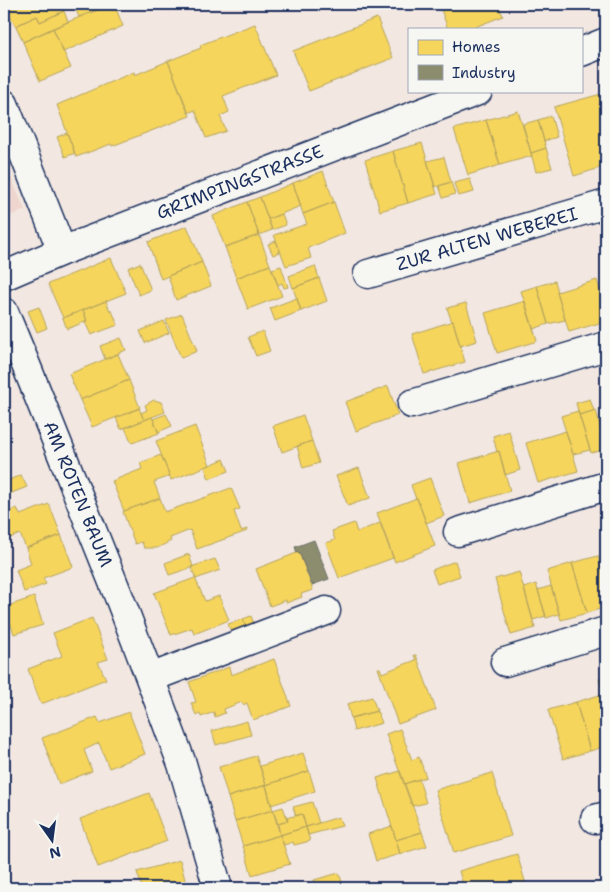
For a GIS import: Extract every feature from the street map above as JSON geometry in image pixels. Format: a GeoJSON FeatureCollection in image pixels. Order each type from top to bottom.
{"type":"FeatureCollection","features":[{"type":"Feature","properties":{"kind":"street"},"geometry":{"type":"LineString","coordinates":[[582,52],[606,42]]}},
{"type":"Feature","properties":{"kind":"street","name":"GRIMPINGSTRASSE"},"geometry":{"type":"LineString","coordinates":[[4,276],[62,251],[475,92]]}},
{"type":"Feature","properties":{"kind":"street"},"geometry":{"type":"LineString","coordinates":[[4,104],[62,251]]}},
{"type":"Feature","properties":{"kind":"street","name":"ZUR ALTEN WEBEREI"},"geometry":{"type":"LineString","coordinates":[[368,274],[606,204]]}},
{"type":"Feature","properties":{"kind":"street","name":"AM ROTEN BAUM"},"geometry":{"type":"LineString","coordinates":[[4,312],[121,602],[182,764],[218,888]]}},
{"type":"Feature","properties":{"kind":"street"},"geometry":{"type":"LineString","coordinates":[[412,404],[606,346]]}},
{"type":"Feature","properties":{"kind":"street"},"geometry":{"type":"LineString","coordinates":[[458,532],[606,486]]}},
{"type":"Feature","properties":{"kind":"street"},"geometry":{"type":"LineString","coordinates":[[150,678],[326,611]]}},
{"type":"Feature","properties":{"kind":"street"},"geometry":{"type":"LineString","coordinates":[[505,662],[606,631]]}},
{"type":"Feature","properties":{"kind":"shaded area"},"geometry":{"type":"Polygon","coordinates":[[[4,162],[25,210],[4,218],[4,162]]]}},
{"type":"Feature","properties":{"kind":"building: Homes"},"geometry":{"type":"Polygon","coordinates":[[[5,4],[61,4],[64,11],[40,22],[37,16],[15,26],[5,4]]]}},
{"type":"Feature","properties":{"kind":"building: Homes"},"geometry":{"type":"Polygon","coordinates":[[[73,4],[103,4],[104,7],[79,17],[73,4]]]}},
{"type":"Feature","properties":{"kind":"building: Homes"},"geometry":{"type":"Polygon","coordinates":[[[114,4],[123,26],[63,52],[53,28],[114,4]]]}},
{"type":"Feature","properties":{"kind":"building: Homes"},"geometry":{"type":"Polygon","coordinates":[[[439,4],[498,4],[503,16],[473,28],[448,28],[439,4]]]}},
{"type":"Feature","properties":{"kind":"building: Homes"},"geometry":{"type":"Polygon","coordinates":[[[569,4],[587,4],[571,10],[569,4]]]}},
{"type":"Feature","properties":{"kind":"building: Homes"},"geometry":{"type":"Polygon","coordinates":[[[64,11],[68,22],[23,42],[16,26],[37,16],[40,22],[64,11]]]}},
{"type":"Feature","properties":{"kind":"building: Homes"},"geometry":{"type":"Polygon","coordinates":[[[377,18],[393,58],[309,91],[293,51],[377,18]]]}},
{"type":"Feature","properties":{"kind":"building: Homes"},"geometry":{"type":"Polygon","coordinates":[[[255,24],[276,75],[223,96],[229,112],[220,116],[226,131],[206,138],[195,110],[188,113],[168,61],[201,48],[200,45],[255,24]]]}},
{"type":"Feature","properties":{"kind":"building: Homes"},"geometry":{"type":"Polygon","coordinates":[[[53,28],[71,68],[40,81],[23,42],[53,28]]]}},
{"type":"Feature","properties":{"kind":"building: Homes"},"geometry":{"type":"Polygon","coordinates":[[[168,61],[190,116],[112,146],[111,144],[76,157],[57,105],[134,72],[135,75],[168,61]]]}},
{"type":"Feature","properties":{"kind":"building: Homes"},"geometry":{"type":"Polygon","coordinates":[[[601,94],[606,111],[606,166],[574,176],[554,107],[601,94]]]}},
{"type":"Feature","properties":{"kind":"building: Homes"},"geometry":{"type":"Polygon","coordinates":[[[518,111],[532,156],[500,165],[486,120],[518,111]]]}},
{"type":"Feature","properties":{"kind":"building: Homes"},"geometry":{"type":"Polygon","coordinates":[[[551,116],[557,137],[544,141],[538,120],[551,116]]]}},
{"type":"Feature","properties":{"kind":"building: Homes"},"geometry":{"type":"Polygon","coordinates":[[[486,120],[500,165],[468,175],[454,129],[486,120]]]}},
{"type":"Feature","properties":{"kind":"building: Homes"},"geometry":{"type":"Polygon","coordinates":[[[538,120],[546,148],[531,153],[523,124],[538,120]]]}},
{"type":"Feature","properties":{"kind":"building: Homes"},"geometry":{"type":"Polygon","coordinates":[[[67,133],[75,153],[65,157],[57,137],[67,133]]]}},
{"type":"Feature","properties":{"kind":"building: Homes"},"geometry":{"type":"Polygon","coordinates":[[[422,143],[437,194],[408,203],[393,151],[422,143]]]}},
{"type":"Feature","properties":{"kind":"building: Homes"},"geometry":{"type":"Polygon","coordinates":[[[546,148],[552,168],[536,172],[531,153],[546,148]]]}},
{"type":"Feature","properties":{"kind":"building: Homes"},"geometry":{"type":"Polygon","coordinates":[[[393,151],[408,203],[380,211],[365,160],[393,151]]]}},
{"type":"Feature","properties":{"kind":"building: Homes"},"geometry":{"type":"Polygon","coordinates":[[[444,157],[451,182],[435,187],[427,161],[444,157]]]}},
{"type":"Feature","properties":{"kind":"building: Homes"},"geometry":{"type":"Polygon","coordinates":[[[323,171],[334,202],[303,214],[293,183],[323,171]]]}},
{"type":"Feature","properties":{"kind":"building: Homes"},"geometry":{"type":"Polygon","coordinates":[[[470,179],[474,192],[458,196],[454,183],[470,179]]]}},
{"type":"Feature","properties":{"kind":"building: Homes"},"geometry":{"type":"Polygon","coordinates":[[[451,182],[455,194],[443,198],[439,186],[451,182]]]}},
{"type":"Feature","properties":{"kind":"building: Homes"},"geometry":{"type":"Polygon","coordinates":[[[293,183],[301,206],[268,219],[260,197],[293,183]]]}},
{"type":"Feature","properties":{"kind":"building: Homes"},"geometry":{"type":"Polygon","coordinates":[[[260,197],[272,230],[259,235],[247,202],[260,197]]]}},
{"type":"Feature","properties":{"kind":"building: Homes"},"geometry":{"type":"Polygon","coordinates":[[[247,202],[259,235],[225,247],[213,216],[247,202]]]}},
{"type":"Feature","properties":{"kind":"building: Homes"},"geometry":{"type":"Polygon","coordinates":[[[334,202],[345,233],[308,248],[311,258],[286,266],[274,235],[307,224],[303,214],[334,202]]]}},
{"type":"Feature","properties":{"kind":"building: Homes"},"geometry":{"type":"Polygon","coordinates":[[[282,214],[286,225],[272,230],[268,219],[282,214]]]}},
{"type":"Feature","properties":{"kind":"building: Homes"},"geometry":{"type":"Polygon","coordinates":[[[187,226],[202,262],[161,279],[148,242],[187,226]]]}},
{"type":"Feature","properties":{"kind":"building: Homes"},"geometry":{"type":"Polygon","coordinates":[[[259,235],[270,265],[236,278],[225,247],[259,235]]]}},
{"type":"Feature","properties":{"kind":"building: Homes"},"geometry":{"type":"Polygon","coordinates":[[[276,241],[280,252],[273,255],[268,244],[276,241]]]}},
{"type":"Feature","properties":{"kind":"building: Homes"},"geometry":{"type":"Polygon","coordinates":[[[111,258],[126,293],[63,318],[48,284],[111,258]]]}},
{"type":"Feature","properties":{"kind":"building: Homes"},"geometry":{"type":"Polygon","coordinates":[[[202,262],[211,286],[176,300],[168,276],[202,262]]]}},
{"type":"Feature","properties":{"kind":"building: Homes"},"geometry":{"type":"Polygon","coordinates":[[[140,263],[151,290],[139,295],[128,268],[140,263]]]}},
{"type":"Feature","properties":{"kind":"building: Homes"},"geometry":{"type":"Polygon","coordinates":[[[270,265],[282,296],[248,309],[236,278],[270,265]]]}},
{"type":"Feature","properties":{"kind":"building: Homes"},"geometry":{"type":"Polygon","coordinates":[[[281,266],[288,287],[284,288],[282,283],[278,285],[272,269],[281,266]]]}},
{"type":"Feature","properties":{"kind":"building: Homes"},"geometry":{"type":"Polygon","coordinates":[[[315,266],[319,278],[293,288],[289,276],[315,266]]]}},
{"type":"Feature","properties":{"kind":"building: Homes"},"geometry":{"type":"Polygon","coordinates":[[[319,278],[327,301],[301,311],[293,288],[319,278]]]}},
{"type":"Feature","properties":{"kind":"building: Homes"},"geometry":{"type":"Polygon","coordinates":[[[597,280],[606,310],[606,321],[569,332],[557,292],[597,280]]]}},
{"type":"Feature","properties":{"kind":"building: Homes"},"geometry":{"type":"Polygon","coordinates":[[[555,281],[565,320],[548,324],[537,286],[555,281]]]}},
{"type":"Feature","properties":{"kind":"building: Homes"},"geometry":{"type":"Polygon","coordinates":[[[537,286],[548,324],[533,329],[521,291],[537,286]]]}},
{"type":"Feature","properties":{"kind":"building: Homes"},"geometry":{"type":"Polygon","coordinates":[[[297,298],[301,311],[275,321],[270,308],[297,298]]]}},
{"type":"Feature","properties":{"kind":"building: Homes"},"geometry":{"type":"Polygon","coordinates":[[[106,301],[118,325],[91,335],[85,322],[87,321],[83,310],[106,301]]]}},
{"type":"Feature","properties":{"kind":"building: Homes"},"geometry":{"type":"Polygon","coordinates":[[[525,301],[537,341],[497,353],[485,313],[525,301]]]}},
{"type":"Feature","properties":{"kind":"building: Homes"},"geometry":{"type":"Polygon","coordinates":[[[466,303],[477,341],[460,346],[447,308],[466,303]]]}},
{"type":"Feature","properties":{"kind":"building: Homes"},"geometry":{"type":"Polygon","coordinates":[[[39,307],[47,328],[37,332],[28,311],[39,307]]]}},
{"type":"Feature","properties":{"kind":"building: Homes"},"geometry":{"type":"Polygon","coordinates":[[[83,310],[87,321],[67,329],[63,318],[83,310]]]}},
{"type":"Feature","properties":{"kind":"building: Homes"},"geometry":{"type":"Polygon","coordinates":[[[182,314],[197,351],[181,358],[166,320],[182,314]]]}},
{"type":"Feature","properties":{"kind":"building: Homes"},"geometry":{"type":"Polygon","coordinates":[[[164,321],[169,333],[145,343],[140,331],[164,321]]]}},
{"type":"Feature","properties":{"kind":"building: Homes"},"geometry":{"type":"Polygon","coordinates":[[[453,321],[465,362],[424,374],[412,334],[453,321]]]}},
{"type":"Feature","properties":{"kind":"building: Homes"},"geometry":{"type":"Polygon","coordinates":[[[263,331],[270,351],[256,356],[248,337],[263,331]]]}},
{"type":"Feature","properties":{"kind":"building: Homes"},"geometry":{"type":"Polygon","coordinates":[[[121,338],[126,350],[105,359],[100,346],[121,338]]]}},
{"type":"Feature","properties":{"kind":"building: Homes"},"geometry":{"type":"Polygon","coordinates":[[[118,354],[129,380],[80,400],[69,374],[118,354]]]}},
{"type":"Feature","properties":{"kind":"building: Homes"},"geometry":{"type":"Polygon","coordinates":[[[129,380],[140,408],[92,427],[80,400],[129,380]]]}},
{"type":"Feature","properties":{"kind":"building: Homes"},"geometry":{"type":"Polygon","coordinates":[[[388,386],[398,415],[356,431],[345,402],[388,386]]]}},
{"type":"Feature","properties":{"kind":"building: Homes"},"geometry":{"type":"Polygon","coordinates":[[[590,399],[594,411],[579,415],[576,403],[590,399]]]}},
{"type":"Feature","properties":{"kind":"building: Homes"},"geometry":{"type":"Polygon","coordinates":[[[154,400],[161,402],[165,412],[144,420],[141,413],[147,410],[145,405],[154,400]]]}},
{"type":"Feature","properties":{"kind":"building: Homes"},"geometry":{"type":"Polygon","coordinates":[[[139,408],[144,420],[121,429],[116,418],[139,408]]]}},
{"type":"Feature","properties":{"kind":"building: Homes"},"geometry":{"type":"Polygon","coordinates":[[[596,410],[606,449],[591,453],[579,415],[596,410]]]}},
{"type":"Feature","properties":{"kind":"building: Homes"},"geometry":{"type":"Polygon","coordinates":[[[578,411],[590,450],[573,454],[561,416],[578,411]]]}},
{"type":"Feature","properties":{"kind":"building: Homes"},"geometry":{"type":"Polygon","coordinates":[[[166,414],[172,426],[158,432],[153,419],[166,414]]]}},
{"type":"Feature","properties":{"kind":"building: Homes"},"geometry":{"type":"Polygon","coordinates":[[[303,415],[312,441],[282,452],[273,426],[303,415]]]}},
{"type":"Feature","properties":{"kind":"building: Homes"},"geometry":{"type":"Polygon","coordinates":[[[152,417],[159,433],[132,443],[125,428],[152,417]]]}},
{"type":"Feature","properties":{"kind":"building: Homes"},"geometry":{"type":"Polygon","coordinates":[[[606,420],[606,448],[599,422],[606,420]]]}},
{"type":"Feature","properties":{"kind":"building: Homes"},"geometry":{"type":"Polygon","coordinates":[[[195,426],[210,465],[171,480],[156,441],[195,426]]]}},
{"type":"Feature","properties":{"kind":"building: Homes"},"geometry":{"type":"Polygon","coordinates":[[[509,431],[520,470],[505,475],[493,436],[509,431]]]}},
{"type":"Feature","properties":{"kind":"building: Homes"},"geometry":{"type":"Polygon","coordinates":[[[566,431],[578,471],[538,483],[526,443],[566,431]]]}},
{"type":"Feature","properties":{"kind":"building: Homes"},"geometry":{"type":"Polygon","coordinates":[[[312,441],[319,463],[303,468],[297,446],[312,441]]]}},
{"type":"Feature","properties":{"kind":"building: Homes"},"geometry":{"type":"Polygon","coordinates":[[[499,451],[510,491],[470,503],[459,463],[499,451]]]}},
{"type":"Feature","properties":{"kind":"building: Homes"},"geometry":{"type":"Polygon","coordinates":[[[161,455],[170,476],[154,482],[160,498],[124,511],[112,481],[142,469],[140,463],[161,455]]]}},
{"type":"Feature","properties":{"kind":"building: Homes"},"geometry":{"type":"Polygon","coordinates":[[[224,459],[229,471],[209,479],[205,467],[224,459]]]}},
{"type":"Feature","properties":{"kind":"building: Homes"},"geometry":{"type":"Polygon","coordinates":[[[359,468],[370,498],[348,506],[336,476],[359,468]]]}},
{"type":"Feature","properties":{"kind":"building: Homes"},"geometry":{"type":"Polygon","coordinates":[[[21,475],[27,487],[4,496],[4,482],[21,475]]]}},
{"type":"Feature","properties":{"kind":"building: Homes"},"geometry":{"type":"Polygon","coordinates":[[[430,478],[444,516],[426,523],[411,485],[430,478]]]}},
{"type":"Feature","properties":{"kind":"building: Homes"},"geometry":{"type":"Polygon","coordinates":[[[231,488],[240,509],[234,511],[241,531],[247,529],[247,531],[197,549],[190,530],[170,538],[171,541],[157,548],[144,548],[142,542],[135,544],[124,511],[160,498],[165,512],[231,488]]]}},
{"type":"Feature","properties":{"kind":"building: Homes"},"geometry":{"type":"Polygon","coordinates":[[[417,498],[435,546],[395,562],[377,513],[417,498]]]}},
{"type":"Feature","properties":{"kind":"building: Homes"},"geometry":{"type":"Polygon","coordinates":[[[49,504],[61,535],[26,548],[20,534],[5,540],[6,542],[4,543],[4,514],[17,508],[20,515],[49,504]]]}},
{"type":"Feature","properties":{"kind":"building: Homes"},"geometry":{"type":"Polygon","coordinates":[[[354,523],[357,532],[380,523],[393,558],[339,578],[326,543],[335,540],[332,531],[354,523]]]}},
{"type":"Feature","properties":{"kind":"building: Homes"},"geometry":{"type":"Polygon","coordinates":[[[61,535],[73,567],[43,578],[46,584],[24,592],[16,570],[31,564],[26,548],[61,535]]]}},
{"type":"Feature","properties":{"kind":"building: Homes"},"geometry":{"type":"Polygon","coordinates":[[[299,552],[313,590],[301,594],[302,597],[286,603],[286,600],[270,606],[256,569],[299,552]]]}},
{"type":"Feature","properties":{"kind":"building: Homes"},"geometry":{"type":"Polygon","coordinates":[[[189,554],[193,567],[169,575],[165,563],[189,554]]]}},
{"type":"Feature","properties":{"kind":"building: Homes"},"geometry":{"type":"Polygon","coordinates":[[[598,556],[606,585],[606,607],[587,613],[572,563],[598,556]]]}},
{"type":"Feature","properties":{"kind":"building: Homes"},"geometry":{"type":"Polygon","coordinates":[[[215,559],[220,570],[196,579],[191,567],[215,559]]]}},
{"type":"Feature","properties":{"kind":"building: Homes"},"geometry":{"type":"Polygon","coordinates":[[[455,561],[460,576],[437,584],[432,570],[455,561]]]}},
{"type":"Feature","properties":{"kind":"building: Homes"},"geometry":{"type":"Polygon","coordinates":[[[572,563],[587,613],[561,620],[547,571],[572,563]]]}},
{"type":"Feature","properties":{"kind":"building: Homes"},"geometry":{"type":"Polygon","coordinates":[[[606,570],[606,585],[602,571],[606,570]]]}},
{"type":"Feature","properties":{"kind":"building: Homes"},"geometry":{"type":"Polygon","coordinates":[[[519,572],[535,628],[511,635],[495,579],[519,572]]]}},
{"type":"Feature","properties":{"kind":"building: Homes"},"geometry":{"type":"Polygon","coordinates":[[[195,578],[205,601],[219,596],[229,620],[194,634],[192,628],[171,635],[154,593],[195,578]]]}},
{"type":"Feature","properties":{"kind":"building: Homes"},"geometry":{"type":"Polygon","coordinates":[[[536,584],[546,616],[533,620],[524,588],[536,584]]]}},
{"type":"Feature","properties":{"kind":"building: Homes"},"geometry":{"type":"Polygon","coordinates":[[[551,586],[559,614],[546,618],[538,590],[551,586]]]}},
{"type":"Feature","properties":{"kind":"building: Homes"},"geometry":{"type":"Polygon","coordinates":[[[34,597],[43,625],[14,634],[5,607],[34,597]]]}},
{"type":"Feature","properties":{"kind":"building: Homes"},"geometry":{"type":"Polygon","coordinates":[[[251,616],[256,629],[248,632],[243,619],[251,616]]]}},
{"type":"Feature","properties":{"kind":"building: Homes"},"geometry":{"type":"Polygon","coordinates":[[[92,618],[108,659],[98,662],[106,679],[41,704],[28,669],[62,656],[53,633],[92,618]]]}},
{"type":"Feature","properties":{"kind":"building: Homes"},"geometry":{"type":"Polygon","coordinates":[[[243,619],[248,632],[233,637],[228,624],[243,619]]]}},
{"type":"Feature","properties":{"kind":"building: Homes"},"geometry":{"type":"Polygon","coordinates":[[[414,655],[416,655],[436,710],[398,724],[378,668],[380,668],[382,673],[416,660],[414,655]]]}},
{"type":"Feature","properties":{"kind":"building: Homes"},"geometry":{"type":"Polygon","coordinates":[[[274,659],[291,706],[253,720],[247,703],[243,705],[242,702],[224,709],[225,713],[215,717],[214,712],[201,717],[200,713],[196,715],[191,703],[196,702],[189,682],[229,667],[231,675],[274,659]]]}},
{"type":"Feature","properties":{"kind":"building: Homes"},"geometry":{"type":"Polygon","coordinates":[[[606,677],[606,705],[599,679],[606,677]]]}},
{"type":"Feature","properties":{"kind":"building: Homes"},"geometry":{"type":"Polygon","coordinates":[[[603,694],[606,705],[606,746],[590,751],[576,702],[603,694]]]}},
{"type":"Feature","properties":{"kind":"building: Homes"},"geometry":{"type":"Polygon","coordinates":[[[372,697],[377,711],[351,718],[347,704],[372,697]]]}},
{"type":"Feature","properties":{"kind":"building: Homes"},"geometry":{"type":"Polygon","coordinates":[[[576,702],[590,751],[563,759],[548,710],[576,702]]]}},
{"type":"Feature","properties":{"kind":"building: Homes"},"geometry":{"type":"Polygon","coordinates":[[[377,711],[382,723],[354,731],[351,718],[377,711]]]}},
{"type":"Feature","properties":{"kind":"building: Homes"},"geometry":{"type":"Polygon","coordinates":[[[129,712],[145,754],[109,768],[99,743],[84,750],[92,771],[59,784],[42,738],[97,717],[100,723],[129,712]]]}},
{"type":"Feature","properties":{"kind":"building: Homes"},"geometry":{"type":"Polygon","coordinates":[[[247,721],[251,735],[216,745],[212,731],[247,721]]]}},
{"type":"Feature","properties":{"kind":"building: Homes"},"geometry":{"type":"Polygon","coordinates":[[[400,729],[412,760],[419,757],[426,777],[404,784],[386,734],[400,729]]]}},
{"type":"Feature","properties":{"kind":"building: Homes"},"geometry":{"type":"Polygon","coordinates":[[[303,753],[309,771],[266,785],[260,766],[303,753]]]}},
{"type":"Feature","properties":{"kind":"building: Homes"},"geometry":{"type":"Polygon","coordinates":[[[256,756],[266,785],[228,797],[219,767],[256,756]]]}},
{"type":"Feature","properties":{"kind":"building: Homes"},"geometry":{"type":"Polygon","coordinates":[[[309,771],[315,791],[271,805],[266,785],[309,771]]]}},
{"type":"Feature","properties":{"kind":"building: Homes"},"geometry":{"type":"Polygon","coordinates":[[[400,771],[422,832],[396,840],[377,778],[400,771]]]}},
{"type":"Feature","properties":{"kind":"building: Homes"},"geometry":{"type":"Polygon","coordinates":[[[492,773],[511,836],[454,853],[435,790],[492,773]]]}},
{"type":"Feature","properties":{"kind":"building: Homes"},"geometry":{"type":"Polygon","coordinates":[[[419,779],[426,803],[412,806],[404,784],[419,779]]]}},
{"type":"Feature","properties":{"kind":"building: Homes"},"geometry":{"type":"Polygon","coordinates":[[[266,785],[273,810],[235,821],[228,797],[266,785]]]}},
{"type":"Feature","properties":{"kind":"building: Homes"},"geometry":{"type":"Polygon","coordinates":[[[149,793],[167,841],[98,867],[80,819],[149,793]]]}},
{"type":"Feature","properties":{"kind":"building: Homes"},"geometry":{"type":"Polygon","coordinates":[[[312,802],[319,823],[306,827],[302,814],[296,816],[293,807],[312,802]]]}},
{"type":"Feature","properties":{"kind":"building: Homes"},"geometry":{"type":"Polygon","coordinates":[[[283,807],[288,821],[278,824],[273,810],[283,807]]]}},
{"type":"Feature","properties":{"kind":"building: Homes"},"geometry":{"type":"Polygon","coordinates":[[[273,810],[280,835],[243,846],[235,821],[273,810]]]}},
{"type":"Feature","properties":{"kind":"building: Homes"},"geometry":{"type":"Polygon","coordinates":[[[302,814],[306,827],[280,835],[278,824],[288,821],[286,818],[302,814]]]}},
{"type":"Feature","properties":{"kind":"building: Homes"},"geometry":{"type":"Polygon","coordinates":[[[339,817],[342,826],[308,835],[306,827],[339,817]]]}},
{"type":"Feature","properties":{"kind":"building: Homes"},"geometry":{"type":"Polygon","coordinates":[[[392,826],[400,854],[376,861],[368,834],[392,826]]]}},
{"type":"Feature","properties":{"kind":"building: Homes"},"geometry":{"type":"Polygon","coordinates":[[[306,827],[310,841],[294,845],[293,842],[284,845],[280,835],[306,827]]]}},
{"type":"Feature","properties":{"kind":"building: Homes"},"geometry":{"type":"Polygon","coordinates":[[[422,832],[427,846],[400,854],[396,840],[422,832]]]}},
{"type":"Feature","properties":{"kind":"building: Homes"},"geometry":{"type":"Polygon","coordinates":[[[280,835],[290,864],[252,875],[243,846],[280,835]]]}},
{"type":"Feature","properties":{"kind":"building: Homes"},"geometry":{"type":"Polygon","coordinates":[[[517,854],[527,888],[464,888],[459,871],[517,854]]]}},
{"type":"Feature","properties":{"kind":"building: Homes"},"geometry":{"type":"Polygon","coordinates":[[[180,860],[187,888],[142,888],[137,872],[180,860]]]}},
{"type":"Feature","properties":{"kind":"building: Homes"},"geometry":{"type":"Polygon","coordinates":[[[339,873],[344,888],[316,888],[314,880],[339,873]]]}},
{"type":"Feature","properties":{"kind":"building: Industry"},"geometry":{"type":"Polygon","coordinates":[[[314,540],[329,579],[312,585],[299,552],[297,553],[295,547],[314,540]]]}}]}
